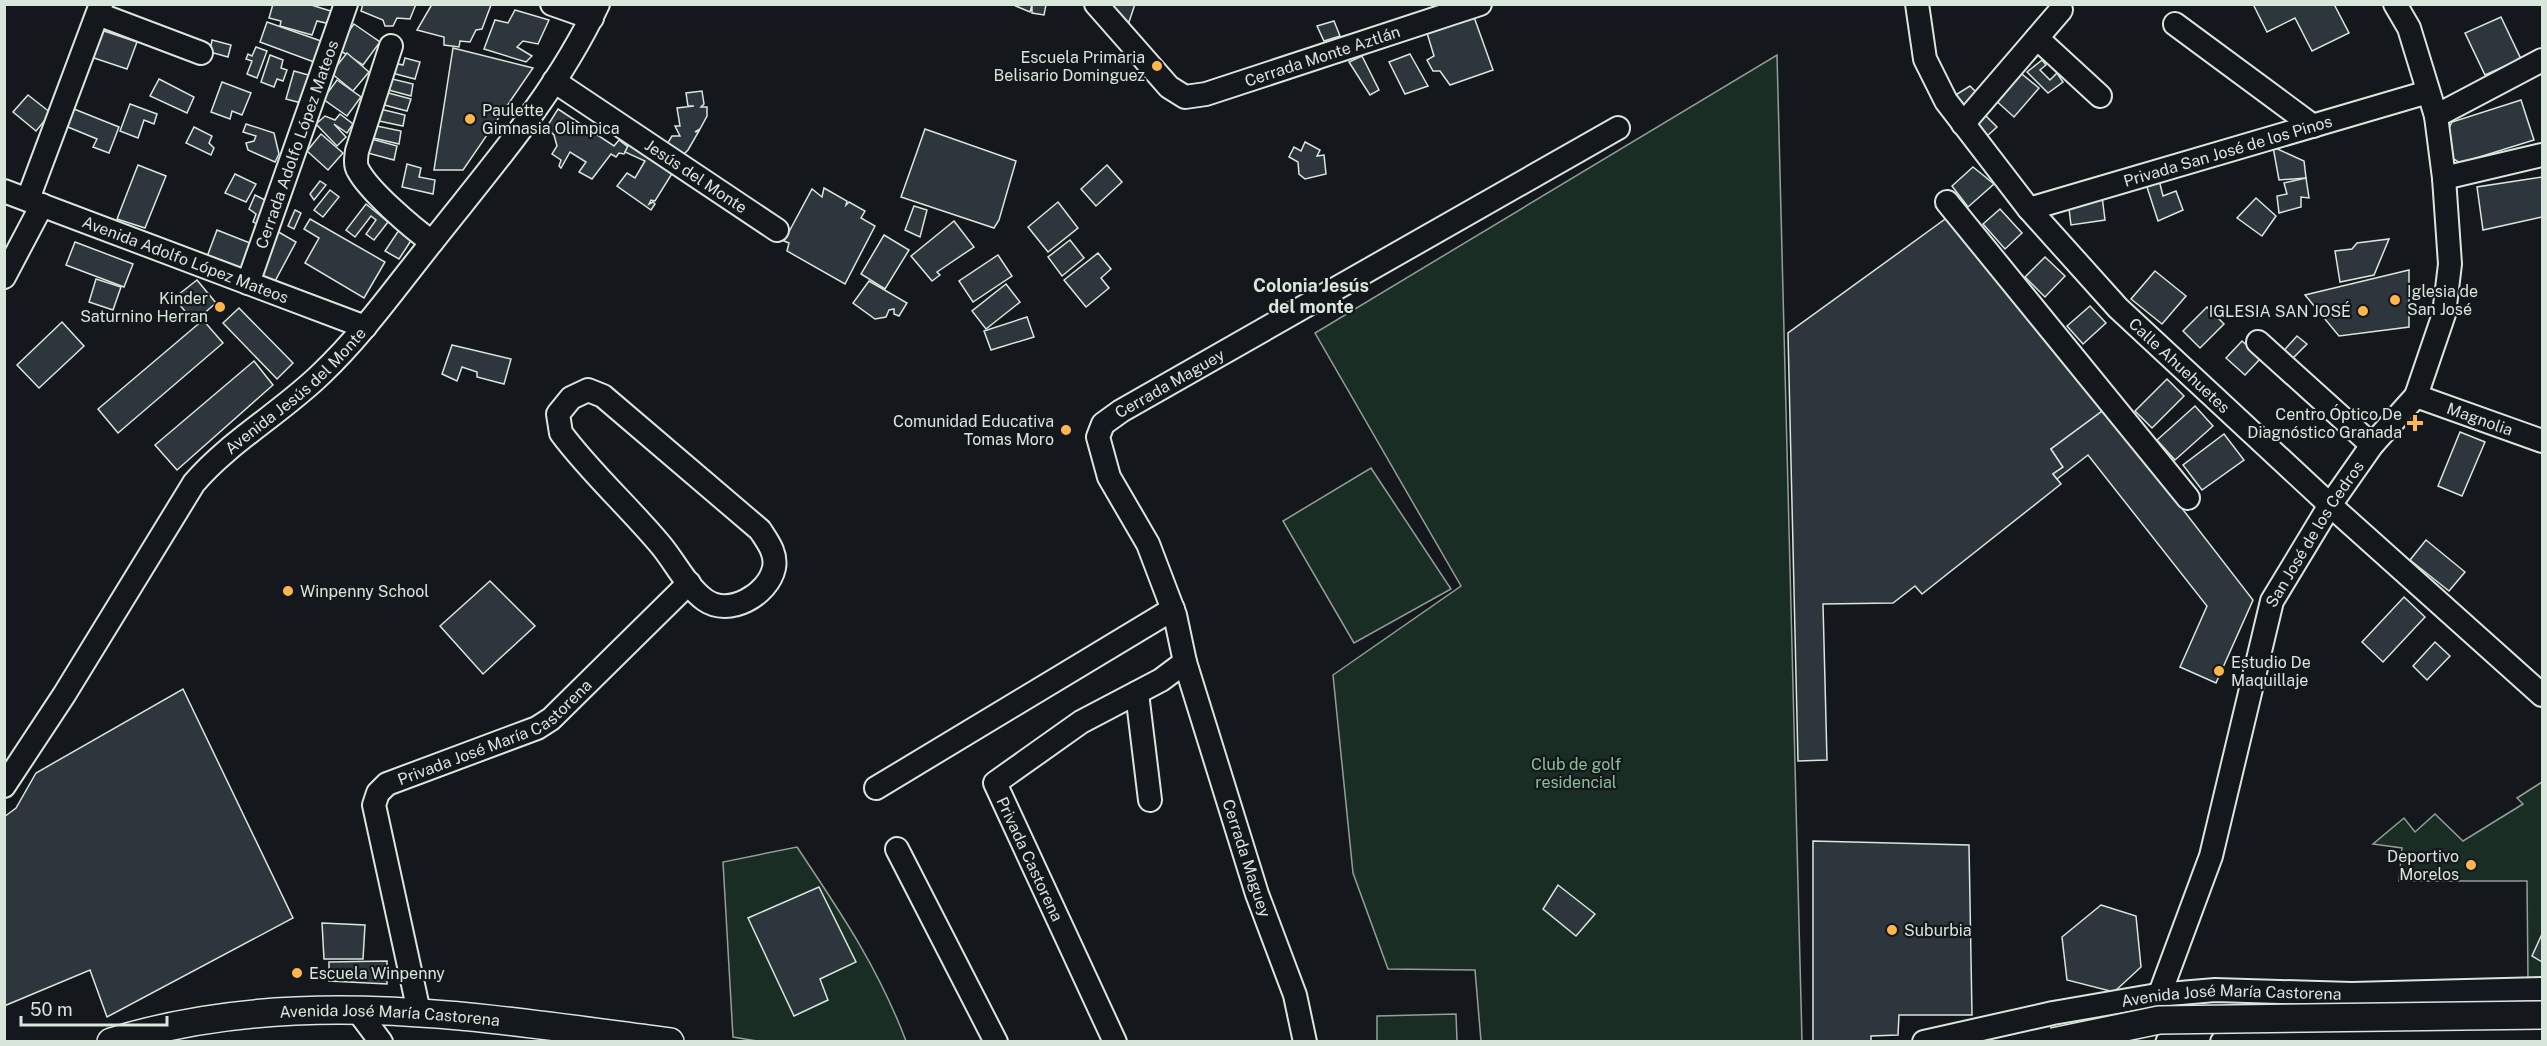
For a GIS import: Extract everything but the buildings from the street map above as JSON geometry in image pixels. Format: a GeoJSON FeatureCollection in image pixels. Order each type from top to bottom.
{"type":"FeatureCollection","features":[{"type":"Feature","properties":{"kind":"main road","name":"Avenida José María Castorena"},"geometry":{"type":"LineString","coordinates":[[111,1041],[196,1019],[270,1010],[357,1010],[419,1012],[485,1018],[670,1041]]}},
{"type":"Feature","properties":{"kind":"main road","name":"Avenida José María Castorena"},"geometry":{"type":"LineString","coordinates":[[2053,1041],[2159,1020],[2542,1015]]}},
{"type":"Feature","properties":{"kind":"street","name":"Cerrada Adolfo López Mateos"},"geometry":{"type":"LineString","coordinates":[[248,283],[346,4]]}},
{"type":"Feature","properties":{"kind":"street"},"geometry":{"type":"LineString","coordinates":[[552,4],[595,11]]}},
{"type":"Feature","properties":{"kind":"street","name":"Cerrada Monte Aztlán"},"geometry":{"type":"LineString","coordinates":[[1096,4],[1170,87],[1185,97],[1206,94],[1464,7]]}},
{"type":"Feature","properties":{"kind":"street","name":"Calle Ahuehuetes"},"geometry":{"type":"LineString","coordinates":[[1917,4],[1924,59],[1946,101],[2029,209],[2118,308],[2330,505],[2542,695]]}},
{"type":"Feature","properties":{"kind":"street","name":"San José de los Cedros"},"geometry":{"type":"LineString","coordinates":[[2142,1041],[2157,995],[2211,856],[2272,601],[2330,505],[2372,446],[2416,396],[2444,314],[2450,264],[2444,178],[2436,116],[2409,28],[2395,4]]}},
{"type":"Feature","properties":{"kind":"street"},"geometry":{"type":"LineString","coordinates":[[4,277],[35,202],[100,9],[201,53]]}},
{"type":"Feature","properties":{"kind":"street"},"geometry":{"type":"LineString","coordinates":[[1963,123],[2061,10]]}},
{"type":"Feature","properties":{"kind":"street","name":"Avenida Jesús del Monte"},"geometry":{"type":"LineString","coordinates":[[5,785],[64,696],[194,483],[210,465],[321,374],[365,327],[495,163],[554,81],[595,11]]}},
{"type":"Feature","properties":{"kind":"street"},"geometry":{"type":"LineString","coordinates":[[2175,24],[2313,126]]}},
{"type":"Feature","properties":{"kind":"street"},"geometry":{"type":"LineString","coordinates":[[2037,38],[2100,96]]}},
{"type":"Feature","properties":{"kind":"street"},"geometry":{"type":"LineString","coordinates":[[391,46],[357,152],[356,167],[365,180],[417,231],[432,242]]}},
{"type":"Feature","properties":{"kind":"street"},"geometry":{"type":"LineString","coordinates":[[2436,116],[2542,60]]}},
{"type":"Feature","properties":{"kind":"street","name":"Jesús del Monte"},"geometry":{"type":"LineString","coordinates":[[554,81],[777,230]]}},
{"type":"Feature","properties":{"kind":"street","name":"Privada San José de los Pinos"},"geometry":{"type":"LineString","coordinates":[[2029,209],[2428,92]]}},
{"type":"Feature","properties":{"kind":"street","name":"Cerrada Maguey"},"geometry":{"type":"LineString","coordinates":[[1305,1041],[1294,995],[1257,894],[1185,662],[1173,609],[1148,544],[1109,477],[1098,437],[1103,424],[1131,405],[1618,128]]}},
{"type":"Feature","properties":{"kind":"street"},"geometry":{"type":"LineString","coordinates":[[2444,178],[2542,155]]}},
{"type":"Feature","properties":{"kind":"street","name":"Avenida Adolfo López Mateos"},"geometry":{"type":"LineString","coordinates":[[4,190],[365,327]]}},
{"type":"Feature","properties":{"kind":"street"},"geometry":{"type":"LineString","coordinates":[[1947,202],[2188,498]]}},
{"type":"Feature","properties":{"kind":"street"},"geometry":{"type":"LineString","coordinates":[[2258,342],[2372,446]]}},
{"type":"Feature","properties":{"kind":"street"},"geometry":{"type":"LineString","coordinates":[[588,390],[603,396],[760,530],[772,548],[774,568],[764,584],[747,601],[727,608],[706,600],[689,584],[665,550],[561,433],[558,414],[571,398],[588,390]]}},
{"type":"Feature","properties":{"kind":"street","name":"Magnolia"},"geometry":{"type":"LineString","coordinates":[[2416,396],[2542,441]]}},
{"type":"Feature","properties":{"kind":"street","name":"Privada José María Castorena"},"geometry":{"type":"LineString","coordinates":[[419,1012],[374,805],[378,793],[387,784],[537,728],[550,719],[689,584]]}},
{"type":"Feature","properties":{"kind":"street"},"geometry":{"type":"LineString","coordinates":[[876,788],[1173,609]]}},
{"type":"Feature","properties":{"kind":"street","name":"Privada Castorena"},"geometry":{"type":"LineString","coordinates":[[1114,1041],[995,783],[1081,722],[1161,680],[1185,662]]}},
{"type":"Feature","properties":{"kind":"street"},"geometry":{"type":"LineString","coordinates":[[1137,693],[1150,800]]}},
{"type":"Feature","properties":{"kind":"street"},"geometry":{"type":"LineString","coordinates":[[897,849],[996,1041]]}},
{"type":"Feature","properties":{"kind":"street","name":"Avenida José María Castorena"},"geometry":{"type":"LineString","coordinates":[[1924,1041],[2053,1013],[2157,995],[2215,990],[2346,994],[2542,989]]}},
{"type":"Feature","properties":{"kind":"street"},"geometry":{"type":"LineString","coordinates":[[2344,1036],[2346,994]]}},
{"type":"Feature","properties":{"kind":"street"},"geometry":{"type":"LineString","coordinates":[[357,1010],[381,1041]]}},
{"type":"Feature","properties":{"kind":"street"},"geometry":{"type":"LineString","coordinates":[[2222,1041],[2344,1036],[2542,1037]]}},
{"type":"Feature","properties":{"kind":"green space","name":"Club de golf residencial"},"geometry":{"type":"Polygon","coordinates":[[[1777,55],[1802,1041],[1481,1041],[1475,970],[1388,969],[1353,873],[1333,675],[1461,586],[1315,333],[1777,55]]]}},
{"type":"Feature","properties":{"kind":"green space"},"geometry":{"type":"Polygon","coordinates":[[[1371,468],[1451,589],[1354,643],[1283,521],[1371,468]]]}},
{"type":"Feature","properties":{"kind":"green space","name":"Deportivo Morelos"},"geometry":{"type":"Polygon","coordinates":[[[2542,782],[2542,980],[2528,979],[2527,881],[2399,881],[2402,848],[2373,844],[2404,818],[2415,832],[2435,814],[2463,841],[2523,804],[2517,798],[2542,782]]]}},
{"type":"Feature","properties":{"kind":"green space"},"geometry":{"type":"Polygon","coordinates":[[[797,847],[871,964],[906,1041],[763,1042],[733,1037],[723,862],[797,847]]]}},
{"type":"Feature","properties":{"kind":"green space"},"geometry":{"type":"Polygon","coordinates":[[[1456,1014],[1457,1041],[1377,1041],[1377,1016],[1456,1014]]]}},
{"type":"Feature","properties":{"kind":"place","name":"Escuela Primaria Belisario Dominguez"},"geometry":{"type":"Point","coordinates":[1157,66]}},
{"type":"Feature","properties":{"kind":"place","name":"Paulette Gimnasia Olimpica"},"geometry":{"type":"Point","coordinates":[470,119]}},
{"type":"Feature","properties":{"kind":"place","name":"Iglesia de San José"},"geometry":{"type":"Point","coordinates":[2395,300]}},
{"type":"Feature","properties":{"kind":"place","name":"Kinder Saturnino Herran"},"geometry":{"type":"Point","coordinates":[220,307]}},
{"type":"Feature","properties":{"kind":"place","name":"IGLESIA SAN JOSÉ"},"geometry":{"type":"Point","coordinates":[2363,311]}},
{"type":"Feature","properties":{"kind":"place","name":"Centro Óptico De Diagnóstico Granada"},"geometry":{"type":"Point","coordinates":[2415,423]}},
{"type":"Feature","properties":{"kind":"place","name":"Comunidad Educativa Tomas Moro"},"geometry":{"type":"Point","coordinates":[1066,430]}},
{"type":"Feature","properties":{"kind":"place","name":"Winpenny School"},"geometry":{"type":"Point","coordinates":[288,591]}},
{"type":"Feature","properties":{"kind":"place","name":"Estudio De Maquillaje"},"geometry":{"type":"Point","coordinates":[2219,671]}},
{"type":"Feature","properties":{"kind":"place","name":"Deportivo Morelos"},"geometry":{"type":"Point","coordinates":[2471,865]}},
{"type":"Feature","properties":{"kind":"place","name":"Suburbia"},"geometry":{"type":"Point","coordinates":[1892,930]}},
{"type":"Feature","properties":{"kind":"place","name":"Escuela Winpenny"},"geometry":{"type":"Point","coordinates":[297,973]}},
{"type":"Feature","properties":{"kind":"district","name":"Colonia Jesús del monte"},"geometry":{"type":"Point","coordinates":[1311,296]}}]}
